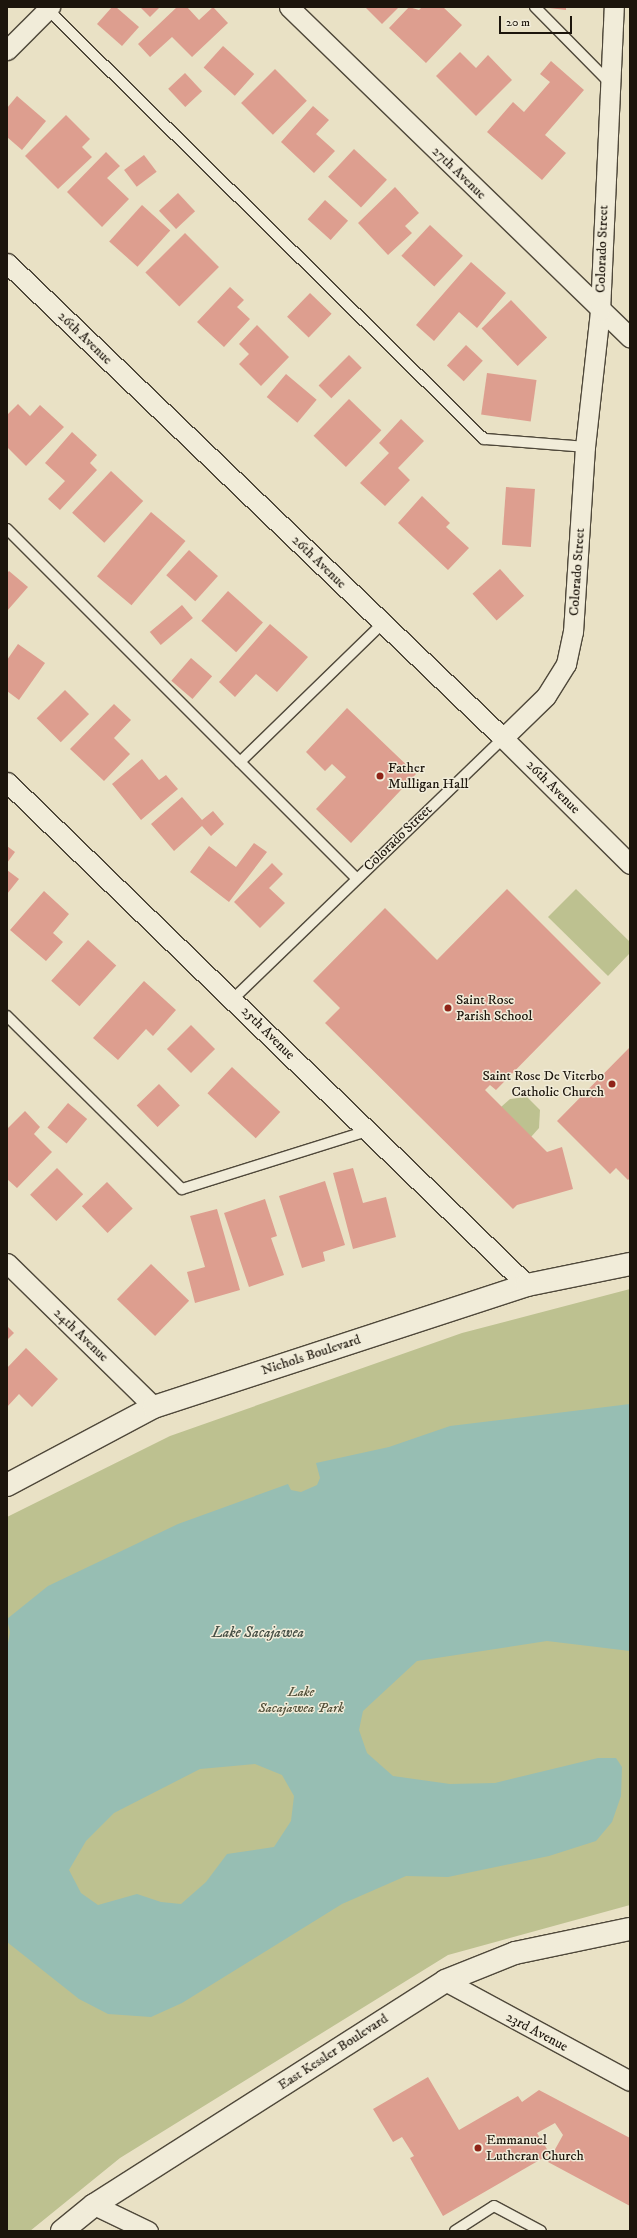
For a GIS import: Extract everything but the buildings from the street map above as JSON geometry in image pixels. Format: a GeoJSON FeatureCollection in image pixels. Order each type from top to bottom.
{"type":"FeatureCollection","features":[{"type":"Feature","properties":{"kind":"main road","name":"Nichols Boulevard"},"geometry":{"type":"LineString","coordinates":[[7,1485],[154,1406],[527,1285],[630,1264]]}},
{"type":"Feature","properties":{"kind":"main road","name":"East Kessler Boulevard"},"geometry":{"type":"LineString","coordinates":[[62,2231],[94,2205],[445,1981],[515,1953],[630,1928]]}},
{"type":"Feature","properties":{"kind":"street","name":"27th Avenue"},"geometry":{"type":"LineString","coordinates":[[289,7],[600,312],[630,338]]}},
{"type":"Feature","properties":{"kind":"street","name":"Colorado Street"},"geometry":{"type":"LineString","coordinates":[[503,738],[546,696],[566,664],[573,632],[586,446],[600,312],[609,82],[614,7]]}},
{"type":"Feature","properties":{"kind":"street"},"geometry":{"type":"LineString","coordinates":[[7,50],[48,8]]}},
{"type":"Feature","properties":{"kind":"street","name":"26th Avenue"},"geometry":{"type":"LineString","coordinates":[[7,264],[503,738],[630,864]]}},
{"type":"Feature","properties":{"kind":"street","name":"25th Avenue"},"geometry":{"type":"LineString","coordinates":[[7,782],[233,999],[366,1131],[527,1285]]}},
{"type":"Feature","properties":{"kind":"street","name":"24th Avenue"},"geometry":{"type":"LineString","coordinates":[[7,1264],[154,1406]]}},
{"type":"Feature","properties":{"kind":"street","name":"23rd Avenue"},"geometry":{"type":"LineString","coordinates":[[445,1981],[630,2081]]}},
{"type":"Feature","properties":{"kind":"street"},"geometry":{"type":"LineString","coordinates":[[94,2205],[148,2231]]}},
{"type":"Feature","properties":{"kind":"lane"},"geometry":{"type":"LineString","coordinates":[[535,7],[609,82]]}},
{"type":"Feature","properties":{"kind":"lane"},"geometry":{"type":"LineString","coordinates":[[48,8],[484,439],[586,446]]}},
{"type":"Feature","properties":{"kind":"lane"},"geometry":{"type":"LineString","coordinates":[[7,529],[356,878]]}},
{"type":"Feature","properties":{"kind":"lane"},"geometry":{"type":"LineString","coordinates":[[240,762],[383,623]]}},
{"type":"Feature","properties":{"kind":"lane","name":"Colorado Street"},"geometry":{"type":"LineString","coordinates":[[233,999],[356,878],[503,738]]}},
{"type":"Feature","properties":{"kind":"lane"},"geometry":{"type":"LineString","coordinates":[[7,1016],[182,1189],[366,1131]]}},
{"type":"Feature","properties":{"kind":"lane"},"geometry":{"type":"LineString","coordinates":[[455,2231],[494,2206],[541,2231]]}},
{"type":"Feature","properties":{"kind":"green space"},"geometry":{"type":"Polygon","coordinates":[[[576,889],[630,942],[630,953],[608,976],[548,917],[576,889]]]}},
{"type":"Feature","properties":{"kind":"green space"},"geometry":{"type":"Polygon","coordinates":[[[527,1097],[540,1110],[539,1128],[531,1137],[501,1107],[510,1099],[527,1097]]]}},
{"type":"Feature","properties":{"kind":"green space","name":"Lake Sacajawea Park"},"geometry":{"type":"Polygon","coordinates":[[[630,1289],[630,1905],[448,1955],[120,2158],[30,2231],[7,2231],[7,1517],[170,1436],[462,1333],[630,1289]]]}},
{"type":"Feature","properties":{"kind":"water","name":"Lake Sacajawea"},"geometry":{"type":"Polygon","coordinates":[[[630,1404],[630,1651],[547,1641],[417,1661],[363,1711],[359,1730],[367,1753],[393,1776],[450,1784],[495,1783],[598,1758],[616,1758],[622,1767],[621,1796],[612,1822],[596,1841],[549,1856],[448,1877],[406,1876],[342,1904],[182,2003],[151,2017],[108,2014],[79,1999],[7,1942],[7,1649],[10,1632],[7,1619],[48,1586],[178,1524],[288,1484],[291,1490],[301,1492],[317,1485],[320,1478],[316,1463],[389,1447],[450,1426],[630,1404]],[[255,1764],[200,1769],[114,1813],[86,1841],[69,1870],[81,1893],[98,1905],[137,1894],[161,1902],[181,1904],[206,1882],[227,1854],[274,1847],[291,1821],[294,1796],[282,1775],[255,1764]]]}},
{"type":"Feature","properties":{"kind":"place","name":"Father Mulligan Hall"},"geometry":{"type":"Point","coordinates":[380,776]}},
{"type":"Feature","properties":{"kind":"place","name":"Saint Rose Parish School"},"geometry":{"type":"Point","coordinates":[448,1008]}},
{"type":"Feature","properties":{"kind":"place","name":"Saint Rose De Viterbo Catholic Church"},"geometry":{"type":"Point","coordinates":[612,1084]}},
{"type":"Feature","properties":{"kind":"place","name":"Emmanuel Lutheran Church"},"geometry":{"type":"Point","coordinates":[478,2148]}}]}
